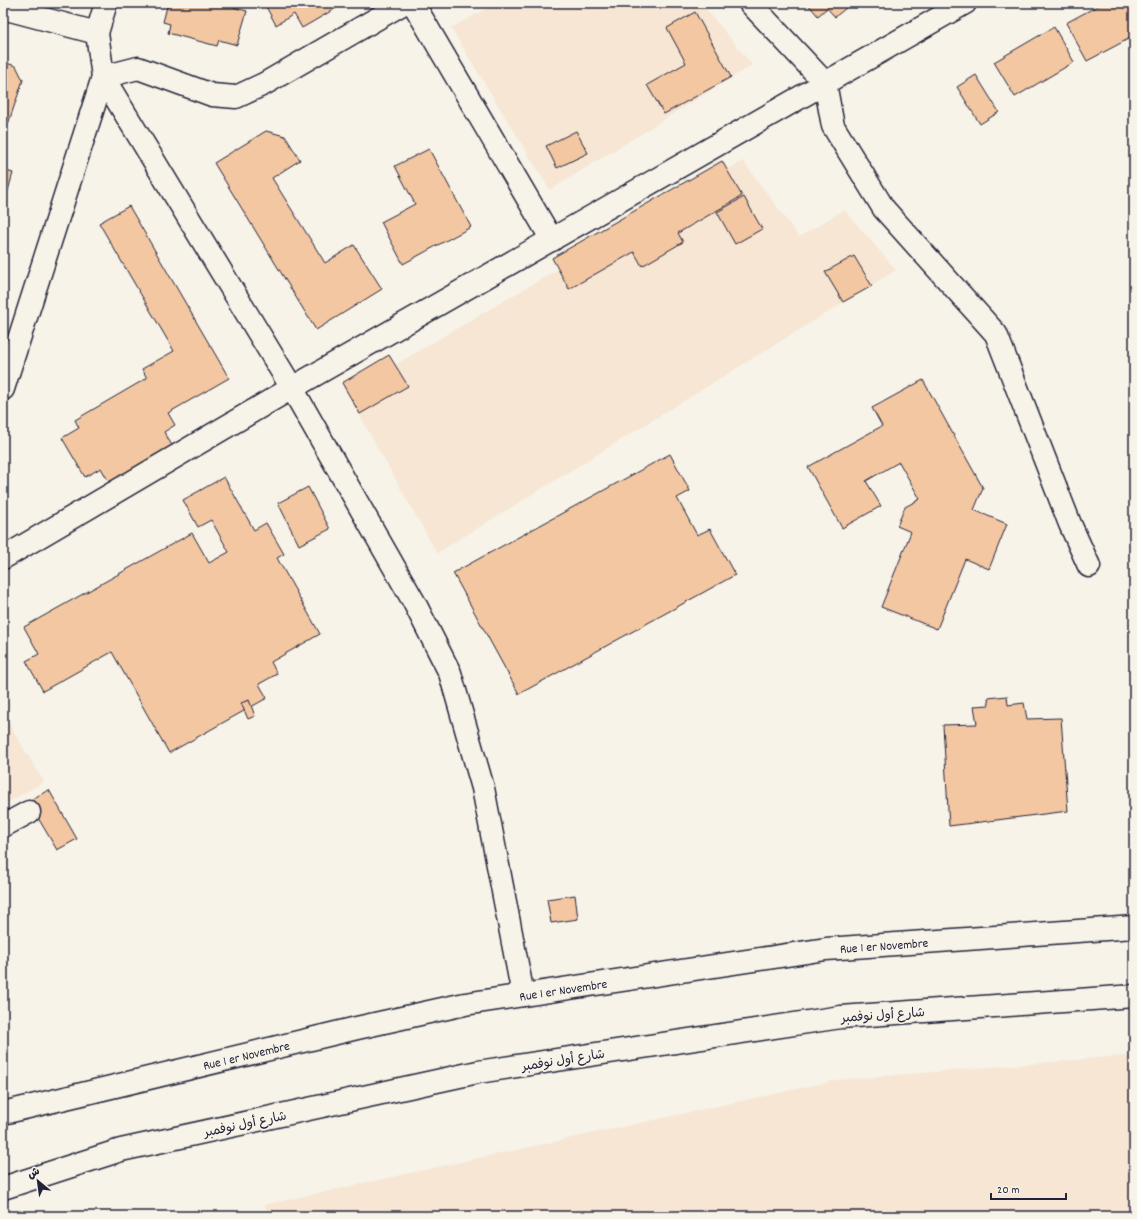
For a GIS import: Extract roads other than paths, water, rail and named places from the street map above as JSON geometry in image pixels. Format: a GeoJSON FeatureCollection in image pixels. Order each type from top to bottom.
{"type":"FeatureCollection","features":[{"type":"Feature","properties":{"kind":"street"},"geometry":{"type":"LineString","coordinates":[[106,3],[97,33],[103,77],[292,388],[414,602],[450,673],[483,788],[523,995]]}},
{"type":"Feature","properties":{"kind":"street"},"geometry":{"type":"LineString","coordinates":[[103,77],[138,68],[212,95],[236,97],[264,84],[404,3]]}},
{"type":"Feature","properties":{"kind":"street"},"geometry":{"type":"LineString","coordinates":[[413,3],[552,240]]}},
{"type":"Feature","properties":{"kind":"street"},"geometry":{"type":"LineString","coordinates":[[750,3],[825,84],[832,126],[884,209],[996,334],[1070,524],[1089,566]]}},
{"type":"Feature","properties":{"kind":"street"},"geometry":{"type":"LineString","coordinates":[[3,558],[292,388],[965,3]]}},
{"type":"Feature","properties":{"kind":"street"},"geometry":{"type":"LineString","coordinates":[[3,8],[97,33]]}},
{"type":"Feature","properties":{"kind":"street"},"geometry":{"type":"LineString","coordinates":[[3,389],[103,77]]}},
{"type":"Feature","properties":{"kind":"street"},"geometry":{"type":"LineString","coordinates":[[3,538],[24,545]]}},
{"type":"Feature","properties":{"kind":"street"},"geometry":{"type":"LineString","coordinates":[[3,826],[29,812]]}},
{"type":"Feature","properties":{"kind":"street","name":"Rue 1 er Novembre"},"geometry":{"type":"LineString","coordinates":[[3,1113],[357,1028],[465,1004],[826,949],[1134,926]]}},
{"type":"Feature","properties":{"kind":"street","name":"شارع أول نوفمبر"},"geometry":{"type":"LineString","coordinates":[[3,1188],[121,1150],[478,1072],[841,1017],[1134,996]]}}]}
